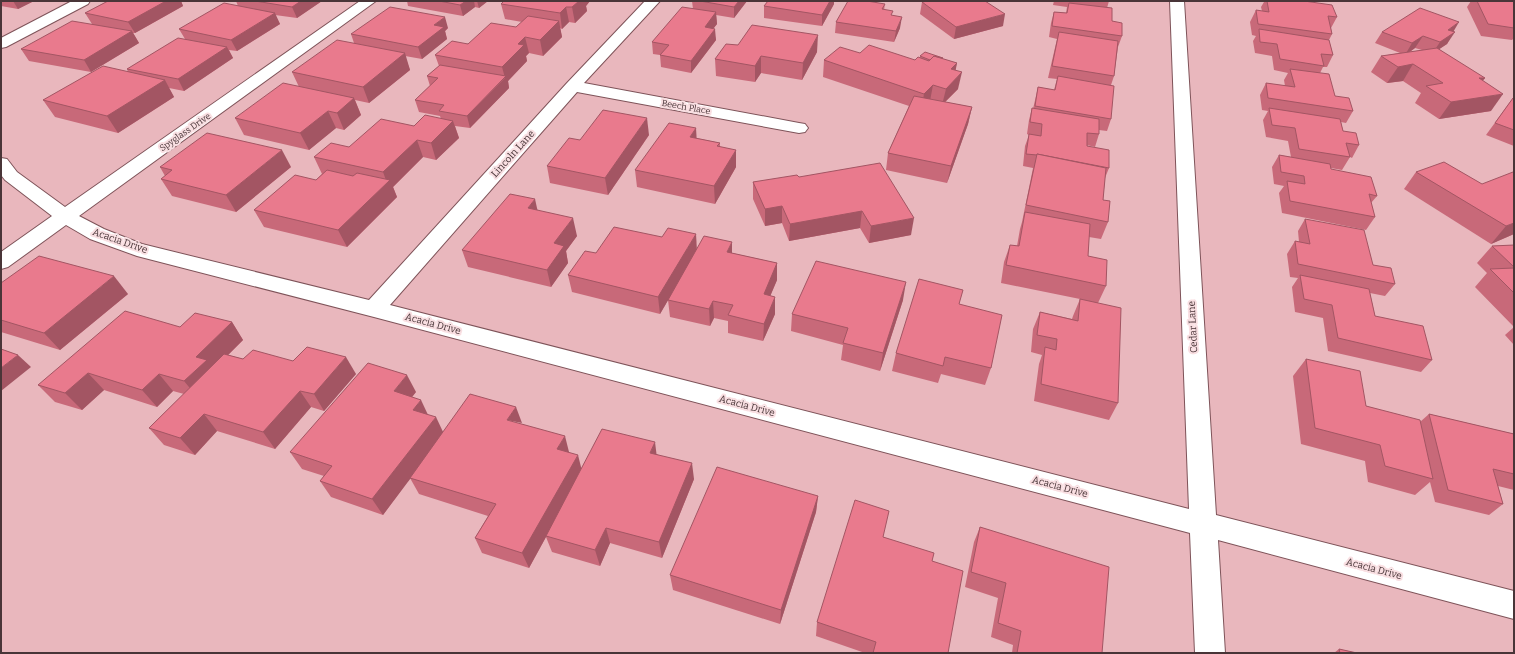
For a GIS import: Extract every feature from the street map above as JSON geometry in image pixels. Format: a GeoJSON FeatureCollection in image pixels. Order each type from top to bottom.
{"type":"FeatureCollection","features":[{"type":"Feature","properties":{"kind":"street"},"geometry":{"type":"LineString","coordinates":[[1,44],[83,1]]}},
{"type":"Feature","properties":{"kind":"street","name":"Spyglass Drive"},"geometry":{"type":"LineString","coordinates":[[1,262],[369,1]]}},
{"type":"Feature","properties":{"kind":"street","name":"Lincoln Lane"},"geometry":{"type":"LineString","coordinates":[[374,309],[573,86],[653,1]]}},
{"type":"Feature","properties":{"kind":"street","name":"Cedar Lane"},"geometry":{"type":"LineString","coordinates":[[1178,1],[1210,653]]}},
{"type":"Feature","properties":{"kind":"street","name":"Beech Place"},"geometry":{"type":"LineString","coordinates":[[573,86],[799,128]]}},
{"type":"Feature","properties":{"kind":"street","name":"Acacia Drive"},"geometry":{"type":"LineString","coordinates":[[1,163],[11,176],[65,217],[97,234],[137,248],[1514,605]]}},
{"type":"Feature","properties":{"kind":"building"},"geometry":{"type":"Polygon","coordinates":[[[108,1],[166,1],[128,22],[85,13],[108,1]]]}},
{"type":"Feature","properties":{"kind":"building"},"geometry":{"type":"Polygon","coordinates":[[[255,1],[301,1],[292,7],[255,1]]]}},
{"type":"Feature","properties":{"kind":"building"},"geometry":{"type":"Polygon","coordinates":[[[439,1],[466,1],[460,5],[439,1]]]}},
{"type":"Feature","properties":{"kind":"building"},"geometry":{"type":"Polygon","coordinates":[[[504,1],[579,1],[572,7],[566,7],[560,13],[501,4],[504,1]]]}},
{"type":"Feature","properties":{"kind":"building"},"geometry":{"type":"Polygon","coordinates":[[[700,1],[739,1],[734,7],[700,1]]]}},
{"type":"Feature","properties":{"kind":"building"},"geometry":{"type":"Polygon","coordinates":[[[768,1],[830,1],[822,15],[764,6],[768,1]]]}},
{"type":"Feature","properties":{"kind":"building"},"geometry":{"type":"Polygon","coordinates":[[[848,1],[867,1],[885,4],[882,9],[893,11],[891,15],[902,17],[896,31],[836,22],[848,1]]]}},
{"type":"Feature","properties":{"kind":"building"},"geometry":{"type":"Polygon","coordinates":[[[985,1],[1005,14],[956,27],[922,2],[985,1]]]}},
{"type":"Feature","properties":{"kind":"building"},"geometry":{"type":"Polygon","coordinates":[[[1267,1],[1304,1],[1332,5],[1337,17],[1328,16],[1332,34],[1258,24],[1256,10],[1269,12],[1267,1]]]}},
{"type":"Feature","properties":{"kind":"building"},"geometry":{"type":"Polygon","coordinates":[[[1477,1],[1514,1],[1514,28],[1488,24],[1477,1]]]}},
{"type":"Feature","properties":{"kind":"building"},"geometry":{"type":"Polygon","coordinates":[[[224,3],[275,13],[231,40],[179,29],[224,3]]]}},
{"type":"Feature","properties":{"kind":"building"},"geometry":{"type":"Polygon","coordinates":[[[1069,3],[1112,8],[1112,21],[1122,23],[1122,36],[1052,26],[1054,12],[1067,13],[1069,3]]]}},
{"type":"Feature","properties":{"kind":"building"},"geometry":{"type":"Polygon","coordinates":[[[390,7],[445,17],[434,25],[444,27],[418,47],[351,34],[390,7]]]}},
{"type":"Feature","properties":{"kind":"building"},"geometry":{"type":"Polygon","coordinates":[[[682,7],[716,12],[705,27],[715,29],[691,61],[660,55],[669,45],[652,42],[682,7]]]}},
{"type":"Feature","properties":{"kind":"building"},"geometry":{"type":"Polygon","coordinates":[[[1420,8],[1459,22],[1448,30],[1455,32],[1440,42],[1423,36],[1412,43],[1382,32],[1420,8]]]}},
{"type":"Feature","properties":{"kind":"building"},"geometry":{"type":"Polygon","coordinates":[[[528,16],[559,21],[540,40],[525,37],[518,44],[524,45],[502,67],[435,55],[452,41],[468,44],[491,23],[516,27],[528,16]]]}},
{"type":"Feature","properties":{"kind":"building"},"geometry":{"type":"Polygon","coordinates":[[[72,21],[132,31],[84,60],[21,49],[72,21]]]}},
{"type":"Feature","properties":{"kind":"building"},"geometry":{"type":"Polygon","coordinates":[[[752,25],[818,35],[803,63],[761,56],[755,66],[715,59],[726,44],[738,45],[752,25]]]}},
{"type":"Feature","properties":{"kind":"building"},"geometry":{"type":"Polygon","coordinates":[[[1259,29],[1329,40],[1333,55],[1321,54],[1324,66],[1280,59],[1277,44],[1260,42],[1259,29]]]}},
{"type":"Feature","properties":{"kind":"building"},"geometry":{"type":"Polygon","coordinates":[[[1059,32],[1118,41],[1114,76],[1052,66],[1059,32]]]}},
{"type":"Feature","properties":{"kind":"building"},"geometry":{"type":"Polygon","coordinates":[[[178,38],[227,47],[178,79],[127,69],[178,38]]]}},
{"type":"Feature","properties":{"kind":"building"},"geometry":{"type":"Polygon","coordinates":[[[337,40],[405,53],[363,87],[292,72],[337,40]]]}},
{"type":"Feature","properties":{"kind":"building"},"geometry":{"type":"Polygon","coordinates":[[[869,45],[915,60],[918,57],[929,61],[934,56],[957,63],[951,69],[962,72],[946,89],[933,85],[924,94],[824,60],[840,47],[860,53],[869,45]]]}},
{"type":"Feature","properties":{"kind":"building"},"geometry":{"type":"Polygon","coordinates":[[[1437,48],[1485,78],[1479,78],[1503,94],[1451,102],[1426,86],[1443,83],[1413,64],[1398,67],[1381,56],[1437,48]]]}},
{"type":"Feature","properties":{"kind":"building"},"geometry":{"type":"Polygon","coordinates":[[[925,52],[943,58],[934,56],[930,60],[920,56],[925,52]]]}},
{"type":"Feature","properties":{"kind":"building"},"geometry":{"type":"Polygon","coordinates":[[[440,65],[506,76],[467,116],[439,111],[444,105],[415,100],[438,78],[427,76],[440,65]]]}},
{"type":"Feature","properties":{"kind":"building"},"geometry":{"type":"Polygon","coordinates":[[[103,66],[165,80],[107,116],[43,100],[103,66]]]}},
{"type":"Feature","properties":{"kind":"building"},"geometry":{"type":"Polygon","coordinates":[[[1290,69],[1329,74],[1335,96],[1349,98],[1353,111],[1268,98],[1266,83],[1295,87],[1290,69]]]}},
{"type":"Feature","properties":{"kind":"building"},"geometry":{"type":"Polygon","coordinates":[[[1058,76],[1114,86],[1111,119],[1035,106],[1038,87],[1055,90],[1058,76]]]}},
{"type":"Feature","properties":{"kind":"building"},"geometry":{"type":"Polygon","coordinates":[[[283,83],[354,98],[337,113],[328,111],[300,133],[235,118],[283,83]]]}},
{"type":"Feature","properties":{"kind":"building"},"geometry":{"type":"Polygon","coordinates":[[[914,96],[972,107],[951,166],[888,153],[914,96]]]}},
{"type":"Feature","properties":{"kind":"building"},"geometry":{"type":"Polygon","coordinates":[[[1513,98],[1514,99],[1514,130],[1495,123],[1513,98]]]}},
{"type":"Feature","properties":{"kind":"building"},"geometry":{"type":"Polygon","coordinates":[[[1032,108],[1099,119],[1099,134],[1087,133],[1087,146],[1109,150],[1109,168],[1037,154],[1026,154],[1029,134],[1041,136],[1042,124],[1030,122],[1032,108]]]}},
{"type":"Feature","properties":{"kind":"building"},"geometry":{"type":"Polygon","coordinates":[[[1269,108],[1340,119],[1343,131],[1356,133],[1359,145],[1346,143],[1350,157],[1299,149],[1295,128],[1272,125],[1269,108]]]}},
{"type":"Feature","properties":{"kind":"building"},"geometry":{"type":"Polygon","coordinates":[[[603,110],[647,118],[605,178],[547,166],[569,138],[580,140],[603,110]]]}},
{"type":"Feature","properties":{"kind":"building"},"geometry":{"type":"Polygon","coordinates":[[[425,115],[453,121],[431,143],[417,140],[383,172],[314,157],[331,143],[349,147],[381,119],[414,126],[425,115]]]}},
{"type":"Feature","properties":{"kind":"building"},"geometry":{"type":"Polygon","coordinates":[[[669,123],[696,128],[690,137],[720,143],[717,146],[736,150],[714,186],[635,170],[669,123]]]}},
{"type":"Feature","properties":{"kind":"building"},"geometry":{"type":"Polygon","coordinates":[[[207,133],[282,150],[226,195],[161,179],[172,170],[160,167],[207,133]]]}},
{"type":"Feature","properties":{"kind":"building"},"geometry":{"type":"Polygon","coordinates":[[[1037,154],[1106,168],[1103,200],[1110,201],[1108,222],[1026,205],[1037,154]]]}},
{"type":"Feature","properties":{"kind":"building"},"geometry":{"type":"Polygon","coordinates":[[[1279,155],[1330,164],[1331,169],[1371,177],[1377,196],[1369,194],[1375,217],[1290,201],[1287,181],[1305,184],[1304,176],[1281,172],[1279,155]]]}},
{"type":"Feature","properties":{"kind":"building"},"geometry":{"type":"Polygon","coordinates":[[[1444,162],[1482,184],[1514,172],[1514,223],[1506,226],[1416,172],[1444,162]]]}},
{"type":"Feature","properties":{"kind":"building"},"geometry":{"type":"Polygon","coordinates":[[[880,163],[914,218],[871,226],[862,211],[790,224],[782,206],[765,209],[753,182],[797,175],[799,177],[880,163]]]}},
{"type":"Feature","properties":{"kind":"building"},"geometry":{"type":"Polygon","coordinates":[[[327,170],[353,176],[357,173],[390,180],[338,230],[254,210],[295,175],[316,180],[327,170]]]}},
{"type":"Feature","properties":{"kind":"building"},"geometry":{"type":"Polygon","coordinates":[[[510,194],[535,199],[528,208],[573,218],[554,243],[564,246],[547,270],[462,250],[510,194]]]}},
{"type":"Feature","properties":{"kind":"building"},"geometry":{"type":"Polygon","coordinates":[[[1025,212],[1090,224],[1088,256],[1107,260],[1106,286],[1006,265],[1010,245],[1019,246],[1025,212]]]}},
{"type":"Feature","properties":{"kind":"building"},"geometry":{"type":"Polygon","coordinates":[[[1305,219],[1364,230],[1373,265],[1391,268],[1395,284],[1298,264],[1295,241],[1310,244],[1305,219]]]}},
{"type":"Feature","properties":{"kind":"building"},"geometry":{"type":"Polygon","coordinates":[[[614,227],[662,237],[668,228],[696,234],[658,297],[568,275],[585,251],[596,253],[614,227]]]}},
{"type":"Feature","properties":{"kind":"building"},"geometry":{"type":"Polygon","coordinates":[[[704,236],[732,242],[727,252],[777,263],[764,294],[775,297],[764,324],[728,315],[733,305],[713,301],[709,309],[668,300],[704,236]]]}},
{"type":"Feature","properties":{"kind":"building"},"geometry":{"type":"Polygon","coordinates":[[[1514,245],[1514,267],[1492,246],[1514,245]]]}},
{"type":"Feature","properties":{"kind":"building"},"geometry":{"type":"Polygon","coordinates":[[[39,256],[114,276],[44,333],[1,320],[1,283],[39,256]]]}},
{"type":"Feature","properties":{"kind":"building"},"geometry":{"type":"Polygon","coordinates":[[[816,261],[906,282],[883,353],[843,343],[848,328],[792,314],[816,261]]]}},
{"type":"Feature","properties":{"kind":"building"},"geometry":{"type":"Polygon","coordinates":[[[1514,268],[1514,293],[1490,269],[1514,268]]]}},
{"type":"Feature","properties":{"kind":"building"},"geometry":{"type":"Polygon","coordinates":[[[1300,275],[1369,289],[1375,316],[1423,326],[1432,360],[1338,338],[1332,305],[1304,299],[1300,275]]]}},
{"type":"Feature","properties":{"kind":"building"},"geometry":{"type":"Polygon","coordinates":[[[919,279],[963,290],[959,304],[1002,315],[991,368],[945,357],[943,366],[896,353],[919,279]]]}},
{"type":"Feature","properties":{"kind":"building"},"geometry":{"type":"Polygon","coordinates":[[[1080,299],[1121,308],[1118,403],[1041,384],[1045,347],[1056,350],[1057,339],[1037,335],[1040,312],[1078,321],[1080,299]]]}},
{"type":"Feature","properties":{"kind":"building"},"geometry":{"type":"Polygon","coordinates":[[[125,311],[180,327],[195,313],[232,322],[196,357],[207,360],[184,381],[159,374],[142,390],[88,373],[65,393],[38,385],[125,311]]]}},
{"type":"Feature","properties":{"kind":"building"},"geometry":{"type":"Polygon","coordinates":[[[307,347],[346,357],[314,394],[300,391],[263,432],[204,414],[180,438],[149,428],[224,354],[243,359],[253,350],[293,361],[307,347]]]}},
{"type":"Feature","properties":{"kind":"building"},"geometry":{"type":"Polygon","coordinates":[[[1,349],[18,355],[1,368],[1,349]]]}},
{"type":"Feature","properties":{"kind":"building"},"geometry":{"type":"Polygon","coordinates":[[[1306,359],[1360,371],[1366,406],[1420,420],[1433,479],[1385,466],[1380,445],[1315,428],[1306,359]]]}},
{"type":"Feature","properties":{"kind":"building"},"geometry":{"type":"Polygon","coordinates":[[[368,363],[407,375],[394,391],[421,400],[413,410],[436,417],[372,499],[320,481],[332,466],[290,452],[368,363]]]}},
{"type":"Feature","properties":{"kind":"building"},"geometry":{"type":"Polygon","coordinates":[[[470,394],[516,407],[507,420],[565,436],[557,449],[578,455],[522,553],[475,538],[496,504],[410,478],[470,394]]]}},
{"type":"Feature","properties":{"kind":"building"},"geometry":{"type":"Polygon","coordinates":[[[1429,414],[1514,434],[1514,474],[1493,469],[1503,504],[1448,490],[1429,414]]]}},
{"type":"Feature","properties":{"kind":"building"},"geometry":{"type":"Polygon","coordinates":[[[602,429],[655,442],[650,453],[692,463],[659,542],[606,528],[595,550],[546,536],[602,429]]]}},
{"type":"Feature","properties":{"kind":"building"},"geometry":{"type":"Polygon","coordinates":[[[717,467],[818,496],[781,610],[670,575],[717,467]]]}},
{"type":"Feature","properties":{"kind":"building"},"geometry":{"type":"Polygon","coordinates":[[[855,500],[889,511],[883,537],[934,553],[932,561],[963,571],[948,653],[873,653],[876,642],[817,622],[855,500]]]}},
{"type":"Feature","properties":{"kind":"building"},"geometry":{"type":"Polygon","coordinates":[[[980,527],[1109,567],[1102,653],[1017,653],[1021,631],[998,623],[1006,583],[971,572],[980,527]]]}},
{"type":"Feature","properties":{"kind":"building"},"geometry":{"type":"Polygon","coordinates":[[[1339,649],[1357,653],[1340,653],[1339,649]]]}}]}
